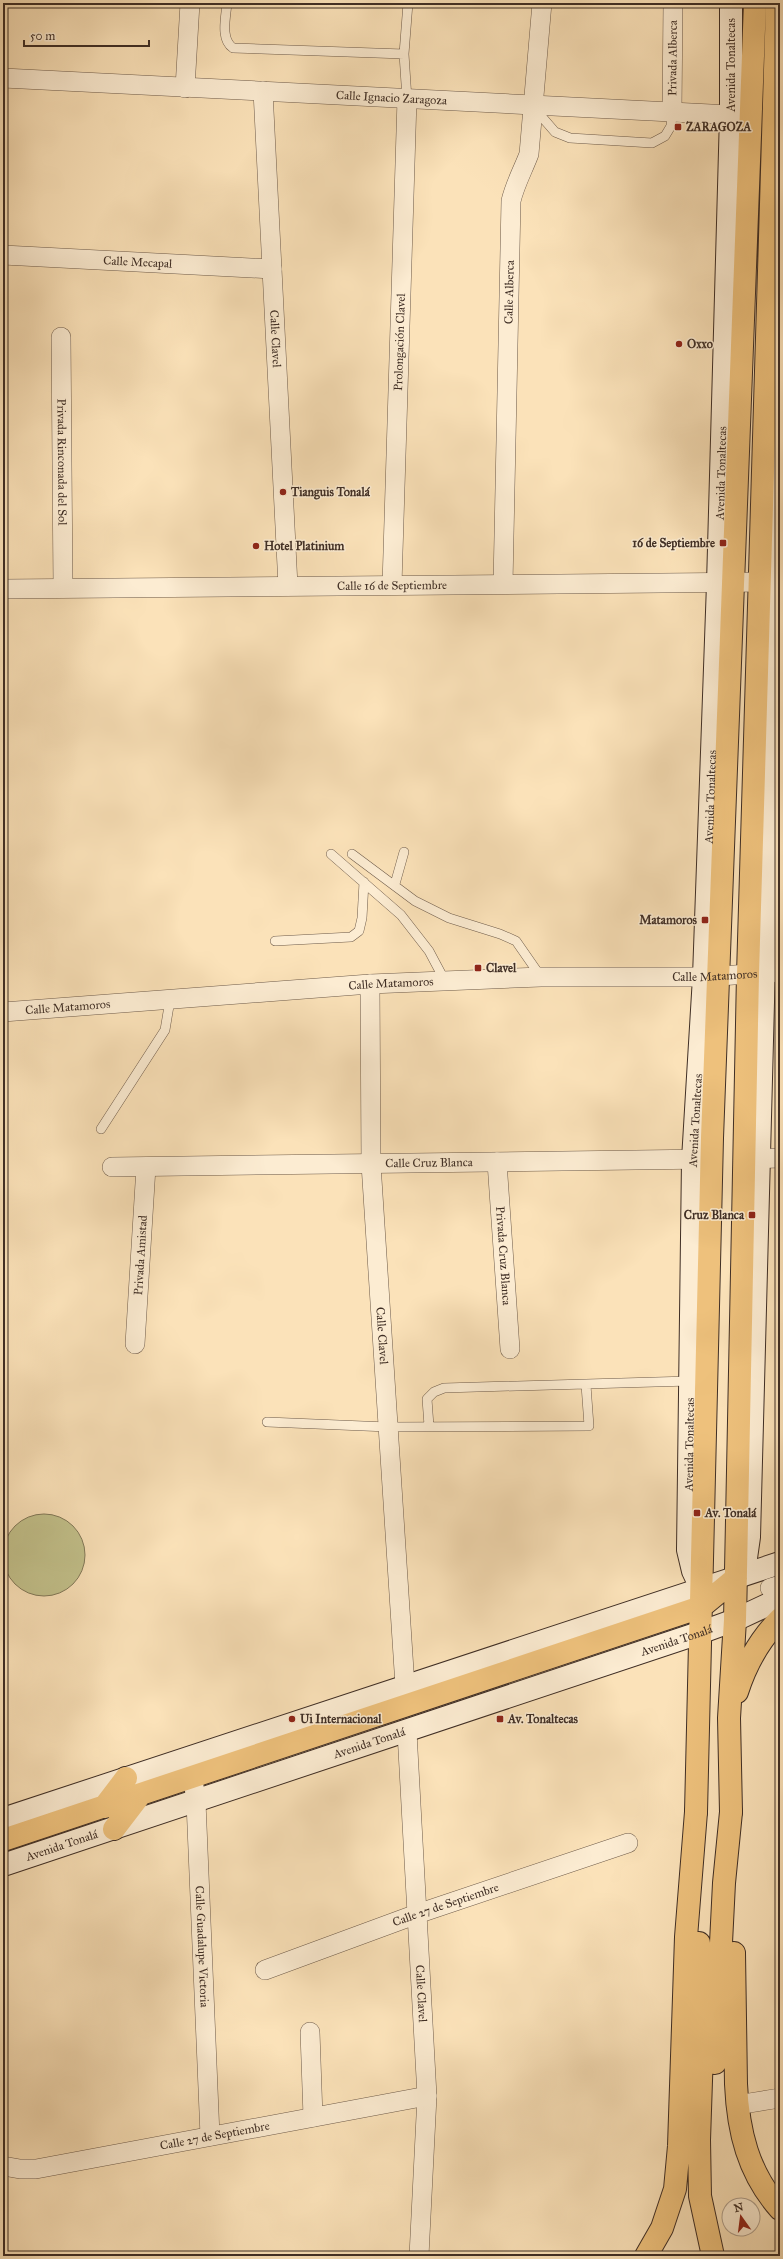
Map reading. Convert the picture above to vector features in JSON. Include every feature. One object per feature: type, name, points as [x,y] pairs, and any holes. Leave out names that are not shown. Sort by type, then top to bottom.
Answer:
[{"type":"main road","name":"Avenida Tonaltecas","points":[[731,1812],[729,1718],[761,1159],[771,582],[768,116],[755,3]]},
{"type":"main road","name":"Avenida Tonaltecas","points":[[696,1812],[702,1632],[702,1160],[711,976],[725,584],[777,3]]},
{"type":"main road","name":"Avenida Tonalá","points":[[3,1840],[140,1795],[192,1768],[701,1598],[735,1620]]},
{"type":"main road","points":[[729,1718],[743,1675],[751,1657],[761,1640],[780,1619]]},
{"type":"main road","points":[[104,1807],[126,1778]]},
{"type":"main road","points":[[114,1829],[140,1795]]},
{"type":"main road","points":[[646,2256],[662,2228],[675,2189],[679,2146],[686,1937],[696,1812]]},
{"type":"main road","points":[[696,1812],[702,2051],[699,2140],[700,2196],[713,2256]]},
{"type":"main road","points":[[731,1812],[737,2105],[744,2146],[753,2168],[767,2195],[780,2209]]},
{"type":"main road","points":[[723,2256],[713,2194],[713,2119],[724,1883],[731,1812]]},
{"type":"street","points":[[185,88],[190,3]]},
{"type":"street","name":"Calle Alberca","points":[[503,584],[511,201],[516,183],[529,154],[532,105],[542,3]]},
{"type":"street","name":"Privada Alberca","points":[[672,112],[674,3]]},
{"type":"street","name":"Avenida Tonaltecas","points":[[725,584],[731,3]]},
{"type":"street","name":"Calle Ignacio Zaragoza","points":[[3,78],[768,116]]},
{"type":"street","name":"Calle Clavel","points":[[263,91],[288,586]]},
{"type":"street","name":"Prolongación Clavel","points":[[392,585],[407,99]]},
{"type":"street","name":"Calle Mecapal","points":[[3,255],[272,269]]},
{"type":"street","name":"Privada Rinconada del Sol","points":[[61,337],[63,588]]},
{"type":"street","name":"Avenida Tonaltecas","points":[[764,973],[775,763],[771,582],[780,444]]},
{"type":"street","name":"Calle 16 de Septiembre","points":[[3,589],[503,584],[725,584],[771,582]]},
{"type":"street","name":"Calle Matamoros","points":[[3,1012],[370,984],[542,977],[711,976],[764,973]]},
{"type":"street","name":"Calle Clavel","points":[[370,984],[371,1164],[405,1686]]},
{"type":"street","name":"Avenida Tonaltecas","points":[[701,1598],[688,1550],[690,1381],[702,1160]]},
{"type":"street","name":"Calle Cruz Blanca","points":[[146,1167],[702,1160]]},
{"type":"street","name":"Privada Cruz Blanca","points":[[497,1162],[510,1349]]},
{"type":"street","points":[[112,1167],[146,1167]]},
{"type":"street","name":"Privada Amistad","points":[[135,1344],[146,1167]]},
{"type":"street","name":"Avenida Tonalá","points":[[3,1819],[126,1778],[192,1768],[405,1686],[701,1598],[736,1578],[780,1563]]},
{"type":"street","name":"Avenida Tonalá","points":[[3,1865],[407,1732],[702,1632],[735,1620],[777,1591]]},
{"type":"street","name":"Calle Clavel","points":[[407,1732],[427,2096],[419,2256]]},
{"type":"street","name":"Calle Guadalupe Victoria","points":[[192,1768],[196,1802],[210,2136]]},
{"type":"street","name":"Calle 27 de Septiembre","points":[[265,1970],[417,1914],[628,1843]]},
{"type":"street","points":[[310,2032],[313,2117]]},
{"type":"street","name":"Calle 27 de Septiembre","points":[[3,2166],[20,2169],[36,2169],[427,2096]]},
{"type":"street","points":[[737,2105],[780,2098]]},
{"type":"lane","points":[[227,3],[225,38],[227,44],[233,48],[404,54]]},
{"type":"lane","points":[[407,99],[404,54],[408,3]]},
{"type":"lane","points":[[532,105],[545,123],[555,132],[570,138],[652,143],[665,136],[671,126],[672,112]]},
{"type":"lane","points":[[395,884],[404,852]]},
{"type":"lane","points":[[331,854],[401,915],[418,934],[445,982]]},
{"type":"lane","points":[[352,854],[395,884],[415,901],[449,918],[500,934],[516,941],[542,977]]},
{"type":"lane","points":[[275,941],[351,937],[359,931],[361,924],[364,882]]},
{"type":"lane","points":[[101,1129],[165,1030],[170,1000]]},
{"type":"lane","points":[[428,1426],[427,1399],[434,1392],[444,1388],[690,1381]]},
{"type":"lane","points":[[267,1422],[388,1427],[589,1426],[586,1385]]},
{"type":"shaded area","points":[[44,1514],[60,1517],[73,1526],[82,1539],[85,1555],[82,1571],[73,1584],[60,1593],[44,1596],[28,1593],[15,1584],[6,1571],[3,1555],[6,1539],[15,1526],[28,1517]]},
{"type":"place","name":"ZARAGOZA","points":[[678,127]]},
{"type":"place","name":"Oxxo","points":[[679,344]]},
{"type":"place","name":"Tianguis Tonalá","points":[[283,492]]},
{"type":"place","name":"16 de Septiembre","points":[[723,543]]},
{"type":"place","name":"Hotel Platinium","points":[[256,546]]},
{"type":"place","name":"Matamoros","points":[[705,920]]},
{"type":"place","name":"Clavel","points":[[478,968]]},
{"type":"place","name":"Cruz Blanca","points":[[752,1215]]},
{"type":"place","name":"Av. Tonalá","points":[[697,1513]]},
{"type":"place","name":"Ui Internacional","points":[[292,1719]]},
{"type":"place","name":"Av. Tonaltecas","points":[[500,1719]]}]
